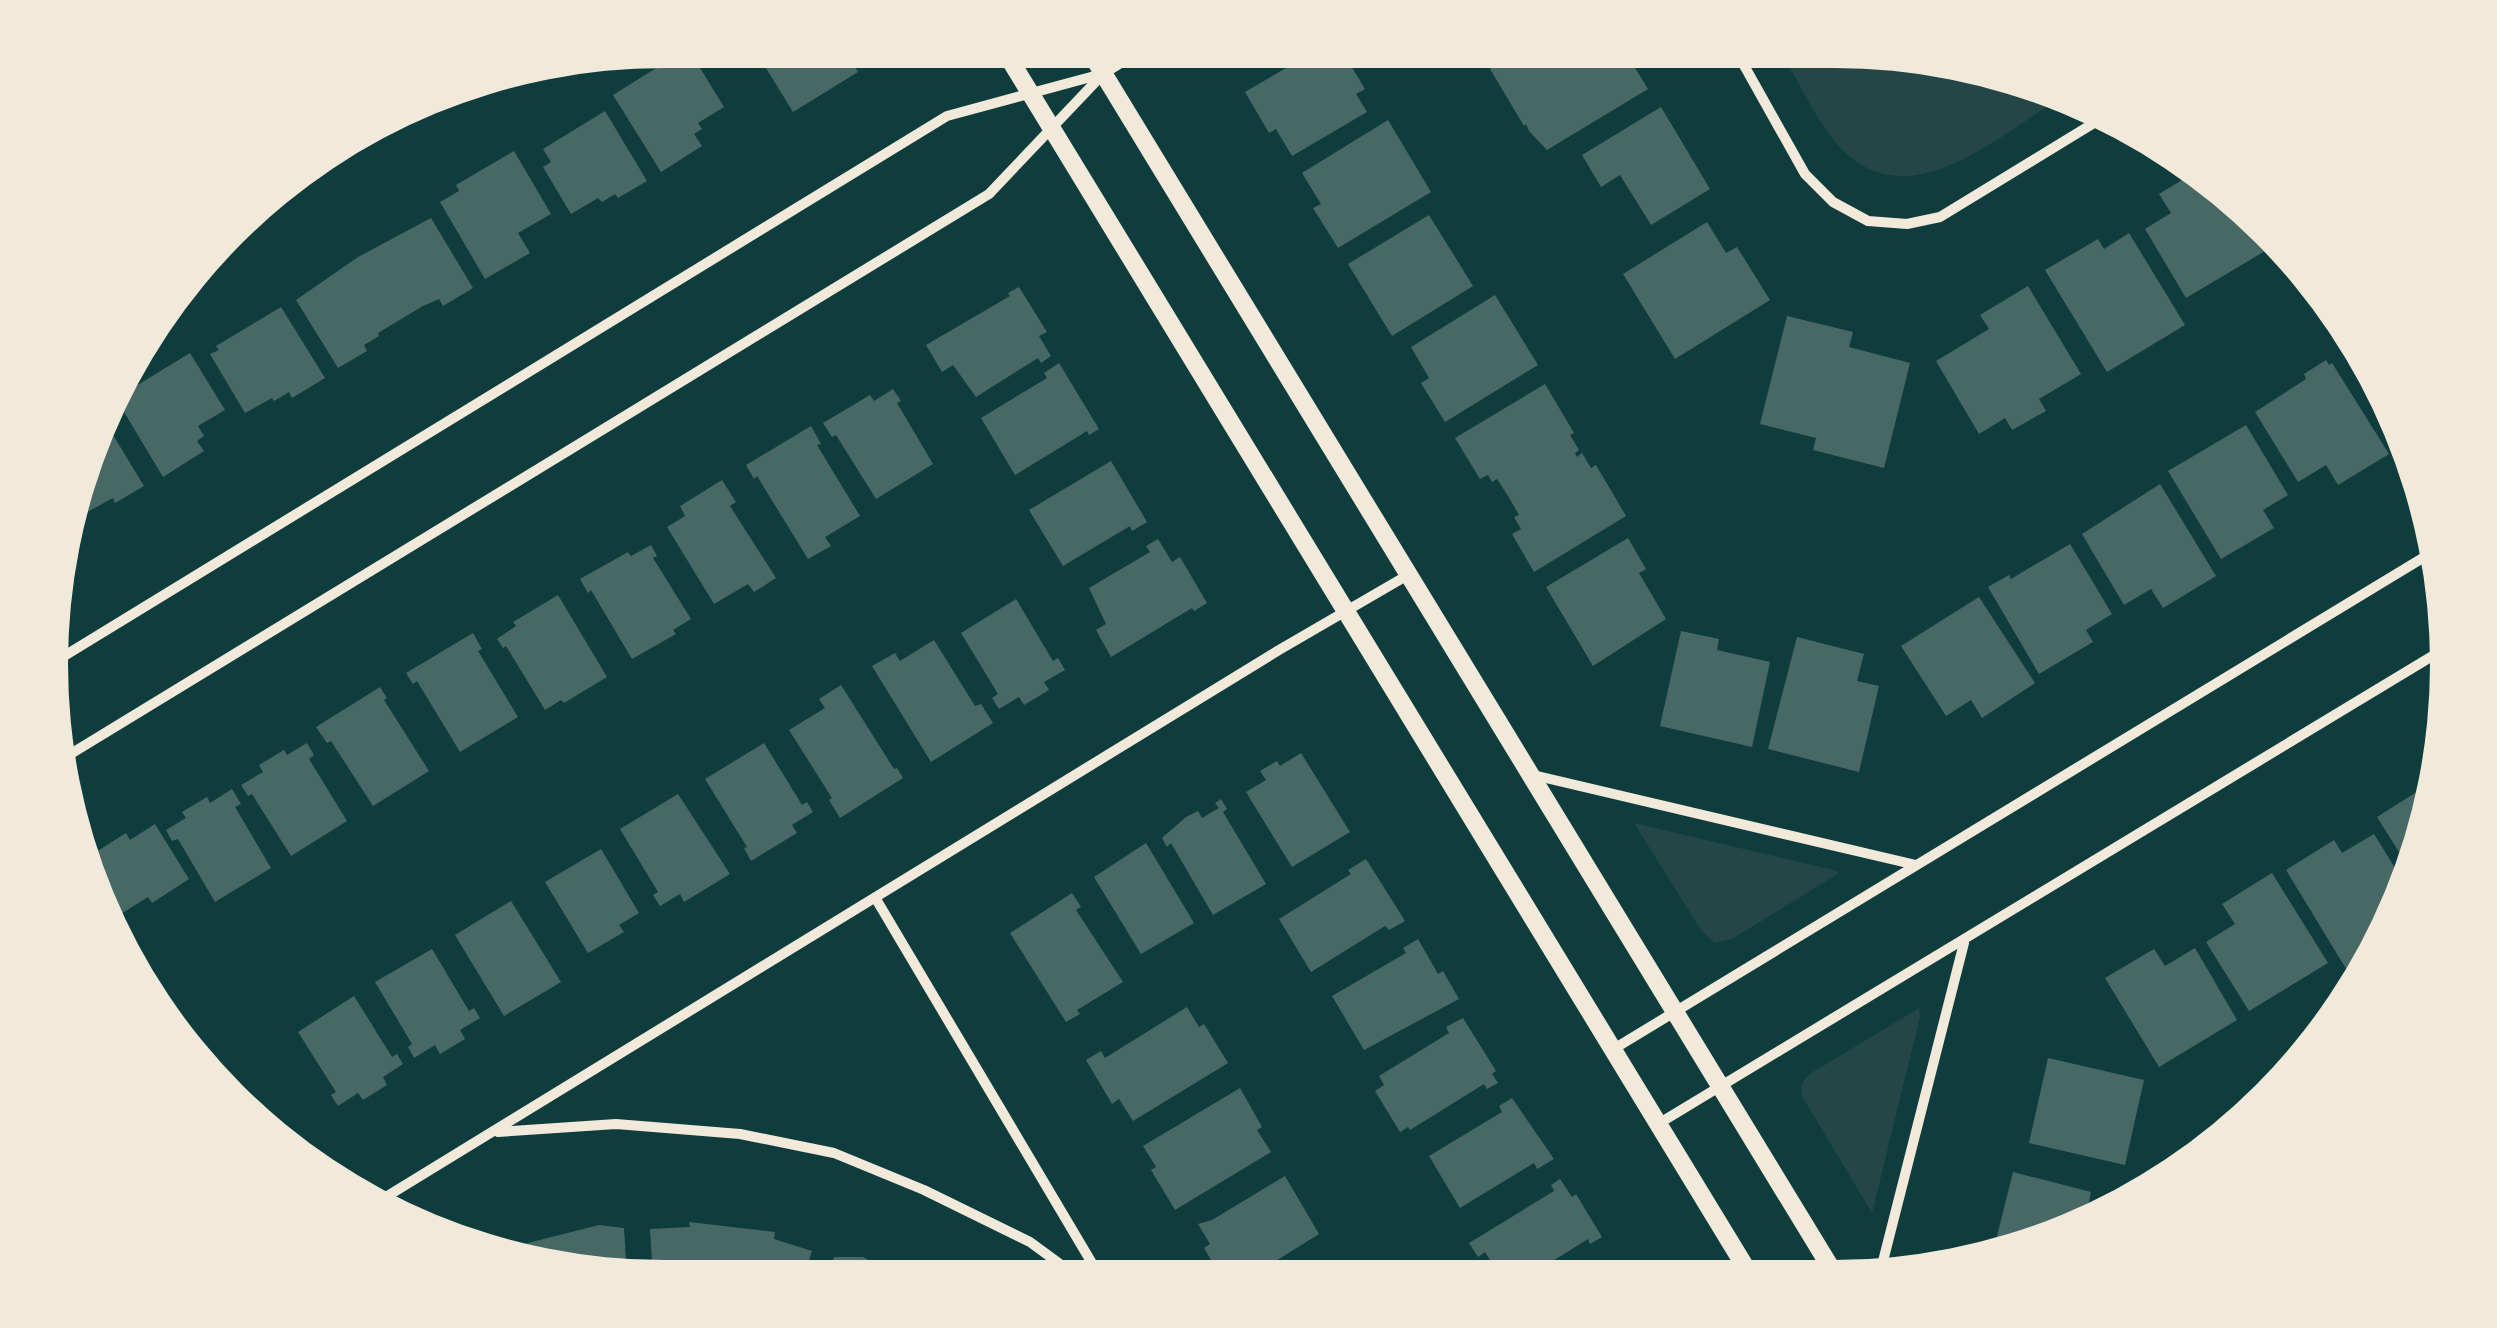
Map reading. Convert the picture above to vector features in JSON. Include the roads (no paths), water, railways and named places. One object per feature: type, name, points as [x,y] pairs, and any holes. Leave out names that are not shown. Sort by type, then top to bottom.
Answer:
[{"type":"street","points":[[1016,68],[1741,1260]]},
{"type":"street","points":[[1100,68],[1826,1260]]},
{"type":"street","points":[[75,752],[989,194],[1112,68]]},
{"type":"street","points":[[1746,68],[1805,174],[1833,202],[1868,220],[1907,224],[1940,217],[2090,126]]},
{"type":"street","points":[[68,653],[946,116],[1103,74]]},
{"type":"street","points":[[1612,1050],[2420,560]]},
{"type":"street","points":[[391,1194],[1408,575]]},
{"type":"street","points":[[1658,1124],[2430,658]]},
{"type":"street","points":[[1531,775],[1917,866]]},
{"type":"street","points":[[876,900],[1090,1260]]},
{"type":"street","points":[[1884,1258],[1964,942]]},
{"type":"street","points":[[495,1132],[616,1124],[740,1134],[834,1154],[924,1190],[1030,1242],[1054,1260]]}]
